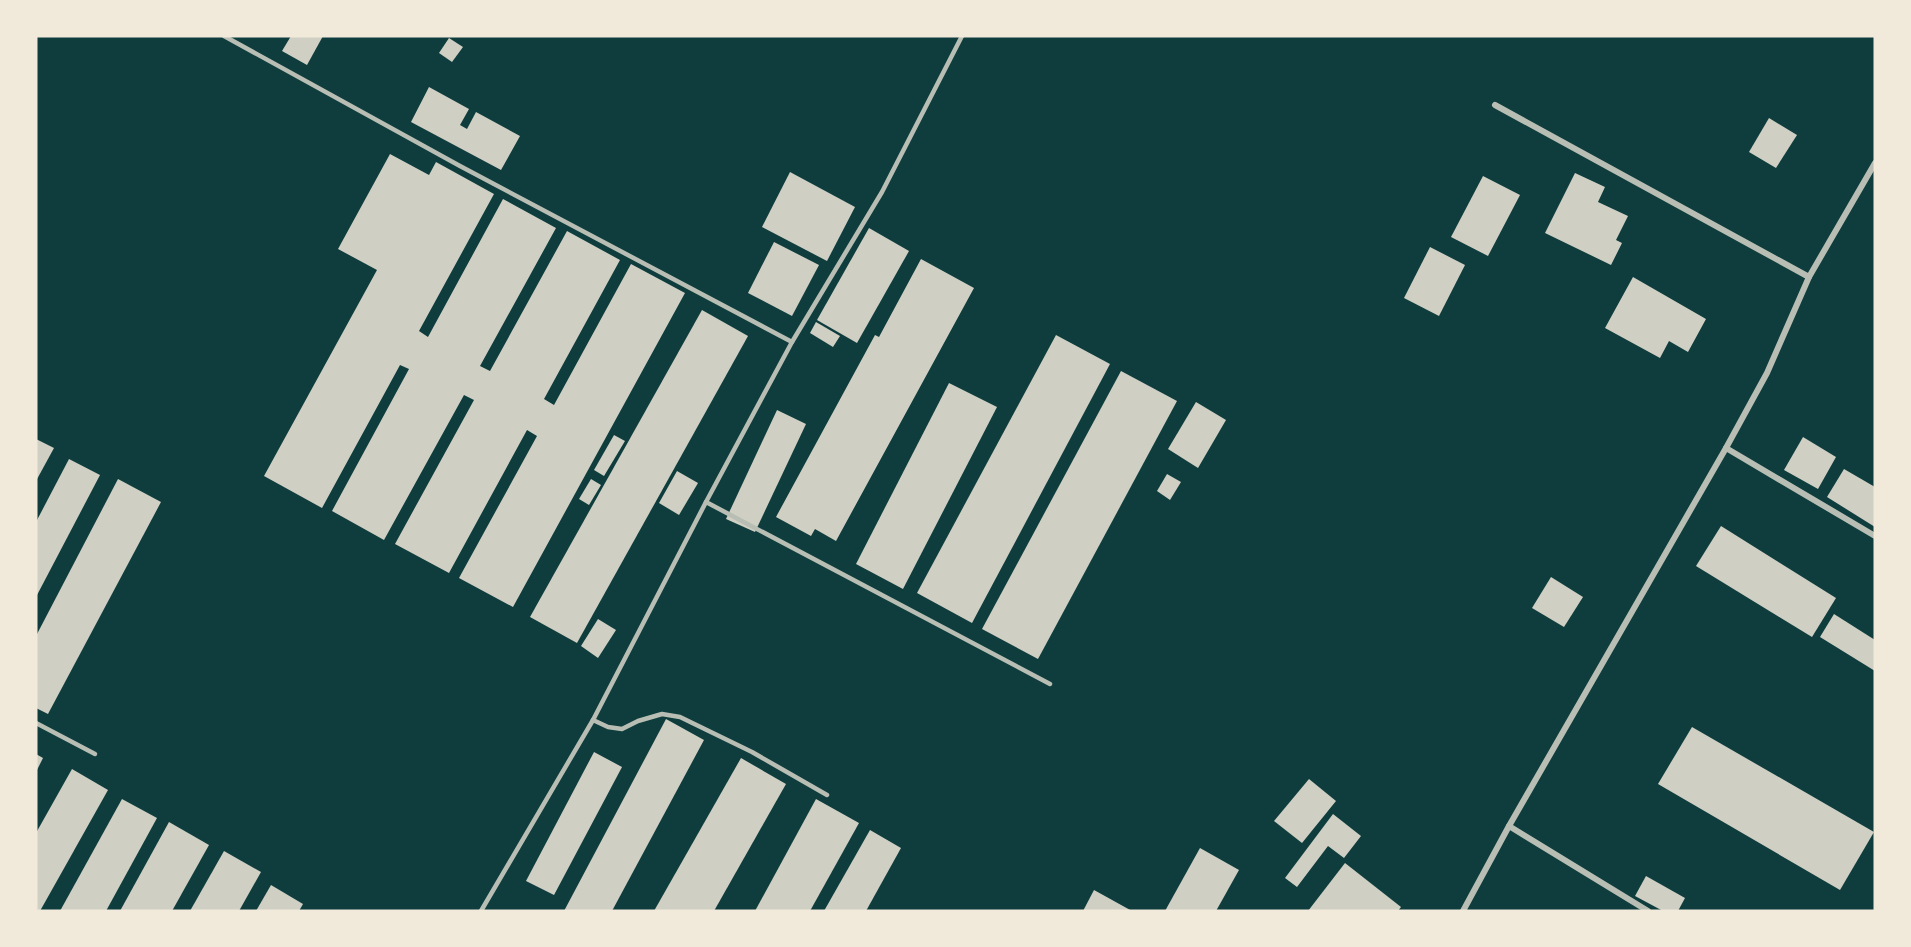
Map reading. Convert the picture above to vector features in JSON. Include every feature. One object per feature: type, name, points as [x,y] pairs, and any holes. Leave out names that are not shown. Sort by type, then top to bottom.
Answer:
[{"type":"street","points":[[1495,105],[1809,276]]},
{"type":"street","points":[[1463,911],[1509,826],[1726,448],[1767,373],[1809,276],[1875,163]]},
{"type":"street","points":[[1726,448],[1875,536]]},
{"type":"street","points":[[1509,826],[1648,911]]},
{"type":"lane","points":[[224,36],[460,166],[792,342]]},
{"type":"lane","points":[[481,911],[593,720],[792,342],[882,192],[962,36]]},
{"type":"lane","points":[[706,502],[1050,684]]},
{"type":"lane","points":[[593,720],[608,727],[622,729],[638,721],[662,714],[680,717],[752,752],[827,795]]},
{"type":"lane","points":[[36,723],[95,754]]},
{"type":"building","points":[[291,36],[323,36],[307,65],[282,51]]},
{"type":"building","points":[[449,38],[463,47],[452,62],[439,53]]},
{"type":"building","points":[[429,87],[469,109],[460,125],[467,129],[476,112],[520,136],[501,170],[411,122]]},
{"type":"building","points":[[1769,118],[1797,135],[1776,168],[1749,152]]},
{"type":"building","points":[[390,154],[429,175],[436,162],[494,194],[419,331],[428,337],[503,199],[556,228],[480,366],[490,371],[567,231],[620,260],[544,399],[554,405],[631,264],[685,293],[513,607],[459,578],[537,436],[527,430],[449,573],[395,544],[474,400],[464,395],[384,540],[332,511],[409,369],[400,365],[322,508],[264,476],[377,270],[338,249]]},
{"type":"building","points":[[790,172],[855,207],[827,261],[762,227]]},
{"type":"building","points":[[1575,173],[1605,187],[1598,202],[1628,216],[1616,240],[1622,243],[1611,265],[1545,233]]},
{"type":"building","points":[[1483,176],[1520,195],[1488,256],[1451,237]]},
{"type":"building","points":[[869,228],[909,251],[857,343],[817,320]]},
{"type":"building","points":[[774,242],[819,265],[792,316],[748,293]]},
{"type":"building","points":[[1430,247],[1465,265],[1439,316],[1404,298]]},
{"type":"building","points":[[921,259],[974,288],[836,541],[815,529],[811,536],[776,517],[875,335],[879,337]]},
{"type":"building","points":[[1633,277],[1706,319],[1688,352],[1669,341],[1660,358],[1605,328]]},
{"type":"building","points":[[702,310],[748,336],[577,643],[530,617]]},
{"type":"building","points":[[816,322],[840,336],[833,347],[810,333]]},
{"type":"building","points":[[1056,335],[1110,364],[972,623],[917,593]]},
{"type":"building","points":[[1121,371],[1177,401],[1038,659],[982,629]]},
{"type":"building","points":[[949,383],[997,407],[903,589],[856,564]]},
{"type":"building","points":[[1196,402],[1226,420],[1198,468],[1168,449]]},
{"type":"building","points":[[777,410],[806,424],[755,532],[726,519]]},
{"type":"building","points":[[614,435],[625,441],[604,476],[594,470]]},
{"type":"building","points":[[1803,437],[1836,457],[1818,489],[1784,470]]},
{"type":"building","points":[[36,439],[54,448],[36,481]]},
{"type":"building","points":[[69,459],[100,475],[36,597],[36,522]]},
{"type":"building","points":[[1844,469],[1875,487],[1875,527],[1827,497]]},
{"type":"building","points":[[677,471],[698,483],[679,515],[659,503]]},
{"type":"building","points":[[1167,474],[1181,482],[1170,500],[1157,491]]},
{"type":"building","points":[[118,479],[161,502],[48,714],[36,708],[36,636]]},
{"type":"building","points":[[591,479],[601,485],[589,505],[579,499]]},
{"type":"building","points":[[1721,526],[1836,598],[1812,637],[1696,566]]},
{"type":"building","points":[[1551,577],[1583,597],[1564,627],[1532,608]]},
{"type":"building","points":[[1834,614],[1875,640],[1875,671],[1820,637]]},
{"type":"building","points":[[598,619],[616,630],[598,658],[581,646]]},
{"type":"building","points":[[666,719],[704,740],[612,911],[564,911]]},
{"type":"building","points":[[1692,727],[1874,832],[1840,890],[1658,784]]},
{"type":"building","points":[[594,752],[622,767],[554,895],[526,881]]},
{"type":"building","points":[[36,754],[43,758],[36,772]]},
{"type":"building","points":[[741,758],[786,784],[714,911],[654,911]]},
{"type":"building","points":[[72,769],[108,790],[40,911],[36,911],[36,833]]},
{"type":"building","points":[[1309,779],[1336,801],[1302,843],[1274,821]]},
{"type":"building","points":[[122,799],[157,818],[106,911],[60,911]]},
{"type":"building","points":[[816,799],[859,823],[810,911],[755,911]]},
{"type":"building","points":[[1333,814],[1361,836],[1344,858],[1328,846],[1297,887],[1285,878]]},
{"type":"building","points":[[169,822],[209,845],[172,911],[120,911]]},
{"type":"building","points":[[870,830],[901,848],[866,911],[824,911]]},
{"type":"building","points":[[1200,848],[1239,870],[1216,911],[1165,911]]},
{"type":"building","points":[[224,851],[261,872],[239,911],[190,911]]},
{"type":"building","points":[[1345,863],[1401,907],[1398,911],[1308,911]]},
{"type":"building","points":[[1646,876],[1685,898],[1678,911],[1663,911],[1635,896]]},
{"type":"building","points":[[271,885],[303,904],[299,911],[256,911]]},
{"type":"building","points":[[1094,890],[1132,911],[1083,911]]}]
